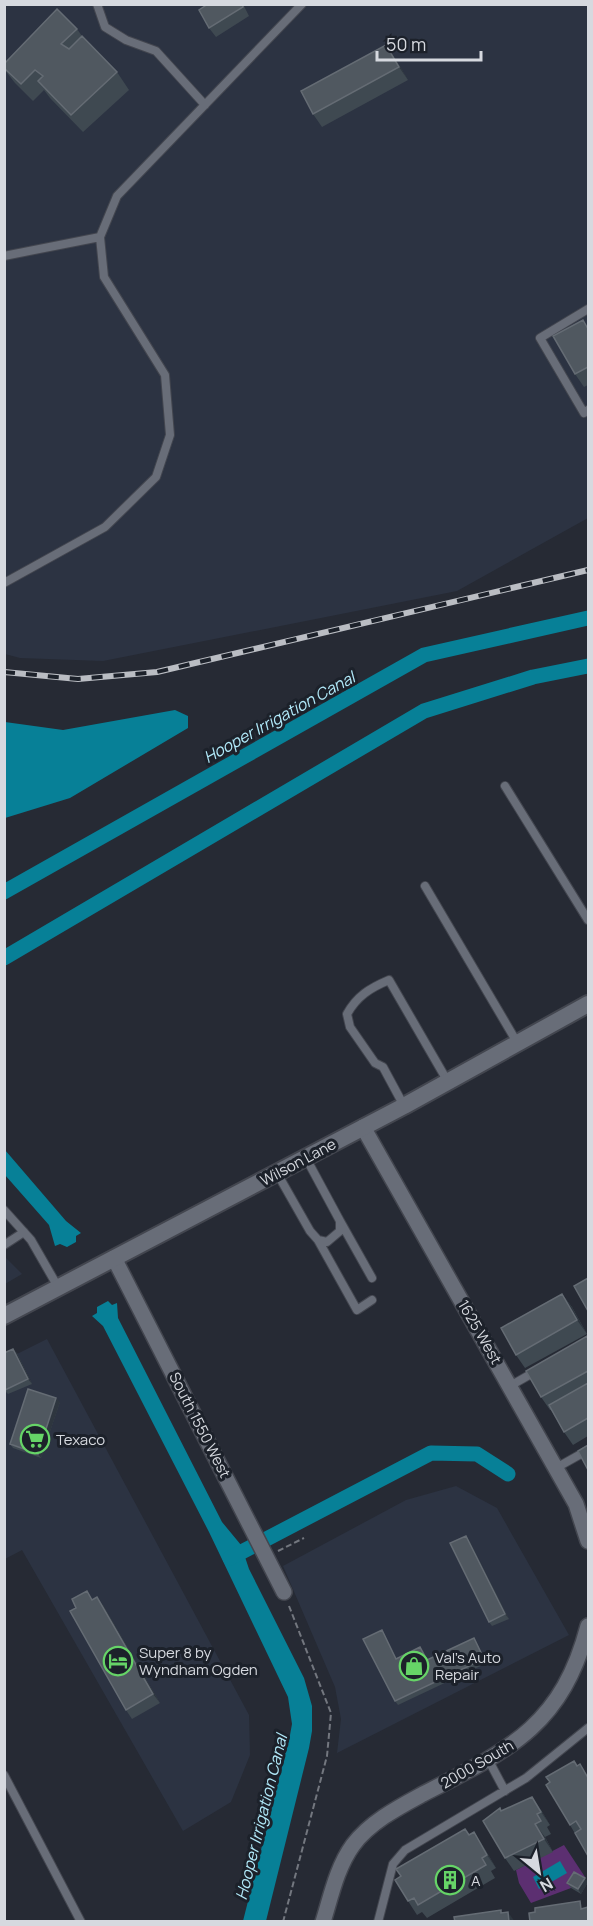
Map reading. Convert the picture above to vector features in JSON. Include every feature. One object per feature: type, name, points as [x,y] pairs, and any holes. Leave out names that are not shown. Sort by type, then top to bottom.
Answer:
[{"type":"main road","name":"Wilson Lane","points":[[4,1316],[518,1044],[587,1010]]},
{"type":"street","name":"1625 West","points":[[363,1127],[576,1504],[588,1541]]},
{"type":"street","name":"South 1550 West","points":[[114,1258],[284,1592]]},
{"type":"street","name":"2000 South","points":[[323,1922],[337,1877],[354,1845],[378,1821],[403,1805],[489,1761],[529,1733],[561,1695],[580,1658],[588,1626]]},
{"type":"lane","points":[[97,4],[105,27],[126,40],[156,51],[205,105]]},
{"type":"lane","points":[[4,583],[105,527],[156,477],[170,435],[165,375],[104,277],[100,237],[117,196],[302,4]]},
{"type":"lane","points":[[4,256],[100,237]]},
{"type":"lane","points":[[588,309],[540,338],[584,413],[588,410]]},
{"type":"lane","points":[[505,786],[588,920]]},
{"type":"lane","points":[[425,886],[518,1044]]},
{"type":"lane","points":[[404,1106],[384,1067],[375,1063],[350,1027],[347,1014],[356,998],[374,986],[389,980],[448,1082]]},
{"type":"lane","points":[[306,1158],[372,1278]]},
{"type":"lane","points":[[277,1173],[357,1310],[372,1300]]},
{"type":"lane","points":[[4,1210],[24,1232],[58,1287]]},
{"type":"lane","points":[[318,1240],[327,1242],[335,1237],[340,1231],[340,1221]]},
{"type":"lane","points":[[4,1245],[24,1232]]},
{"type":"lane","points":[[510,1386],[549,1364]]},
{"type":"lane","points":[[556,1468],[588,1450]]},
{"type":"lane","points":[[378,1922],[393,1864],[405,1850],[526,1778],[588,1728]]},
{"type":"lane","points":[[489,1761],[505,1791]]},
{"type":"lane","points":[[4,1775],[81,1922]]},
{"type":"path","points":[[267,1556],[304,1538]]},
{"type":"path","points":[[283,1922],[327,1756],[331,1713],[284,1592]]},
{"type":"shaded area","points":[[4,5],[588,5],[588,518],[457,591],[103,661],[20,658],[5,654]]},
{"type":"shaded area","points":[[4,1256],[22,1274],[5,1284],[4,1284]]},
{"type":"shaded area","points":[[47,1339],[249,1715],[250,1755],[231,1802],[183,1831],[22,1550],[5,1559],[5,1360]]},
{"type":"shaded area","points":[[456,1486],[497,1508],[569,1635],[337,1753],[341,1719],[335,1687],[283,1566],[406,1500]]},
{"type":"shaded area","points":[[564,1845],[585,1877],[583,1880],[577,1876],[571,1888],[531,1903],[519,1883],[516,1870]]},
{"type":"water","points":[[175,710],[188,716],[188,728],[70,798],[5,818],[5,722],[63,730]]},
{"type":"water","points":[[5,1150],[66,1221],[81,1233],[76,1236],[76,1242],[67,1247],[60,1244],[55,1246],[49,1225],[5,1175]]},
{"type":"water","points":[[108,1301],[112,1305],[117,1303],[118,1318],[222,1522],[241,1545],[249,1569],[304,1678],[312,1706],[309,1748],[266,1921],[243,1921],[290,1735],[292,1724],[288,1697],[209,1532],[103,1326],[92,1316],[97,1313],[97,1307]]},
{"type":"water","points":[[560,1861],[567,1873],[539,1889],[533,1877]]},
{"type":"building","points":[[208,4],[242,4],[243,7],[209,28],[199,10]]},
{"type":"building","points":[[57,9],[77,29],[61,44],[69,49],[82,36],[117,72],[71,115],[38,81],[43,76],[35,70],[21,84],[4,68],[4,64]]},
{"type":"building","points":[[386,45],[399,67],[313,114],[301,91]]},
{"type":"building","points":[[583,320],[588,329],[588,367],[575,374],[553,336]]},
{"type":"building","points":[[588,1278],[588,1311],[574,1286]]},
{"type":"building","points":[[562,1294],[577,1320],[516,1355],[501,1328]]},
{"type":"building","points":[[587,1336],[588,1371],[541,1397],[526,1371]]},
{"type":"building","points":[[13,1349],[28,1379],[5,1390],[4,1353]]},
{"type":"building","points":[[588,1383],[588,1418],[564,1432],[549,1405]]},
{"type":"building","points":[[28,1389],[56,1398],[38,1454],[10,1444]]},
{"type":"building","points":[[588,1445],[588,1470],[578,1451]]},
{"type":"building","points":[[466,1536],[505,1614],[489,1622],[450,1543]]},
{"type":"building","name":"Super 8 by Wyndham Ogden","points":[[87,1591],[92,1600],[97,1597],[153,1694],[126,1710],[70,1611],[76,1608],[72,1599]]},
{"type":"building","points":[[382,1630],[396,1659],[420,1647],[427,1660],[474,1638],[484,1659],[395,1701],[363,1639]]},
{"type":"building","points":[[574,1761],[577,1766],[580,1764],[588,1778],[588,1856],[575,1833],[581,1829],[576,1821],[570,1825],[546,1785],[550,1782],[546,1777]]},
{"type":"building","points":[[532,1797],[541,1812],[537,1814],[541,1821],[535,1824],[544,1839],[505,1858],[483,1821],[500,1808],[501,1811]]},
{"type":"building","points":[[465,1829],[469,1835],[474,1832],[487,1855],[482,1858],[486,1865],[418,1905],[414,1898],[408,1901],[395,1880],[401,1876],[396,1869]]},
{"type":"building","points":[[574,1872],[585,1878],[578,1889],[567,1883]]},
{"type":"building","points":[[580,1901],[581,1909],[588,1907],[588,1922],[530,1922],[529,1913],[535,1912],[535,1908]]},
{"type":"building","points":[[501,1910],[501,1913],[508,1912],[509,1922],[455,1922],[454,1917]]},
{"type":"waterway","name":"Hooper Irrigation Canal","points":[[4,892],[424,655],[588,618]]},
{"type":"waterway","points":[[4,958],[424,711],[533,677],[588,666]]},
{"type":"waterway","name":"Hooper Irrigation Canal","points":[[230,1558],[431,1453],[477,1454],[508,1474]]},
{"type":"railway","points":[[4,672],[78,679],[157,672],[588,570]]},
{"type":"place","name":"Texaco","points":[[35,1439]]},
{"type":"place","name":"Super 8 by Wyndham Ogden","points":[[118,1661]]},
{"type":"place","name":"Val's Auto Repair","points":[[414,1666]]},
{"type":"place","name":"A","points":[[450,1880]]}]
